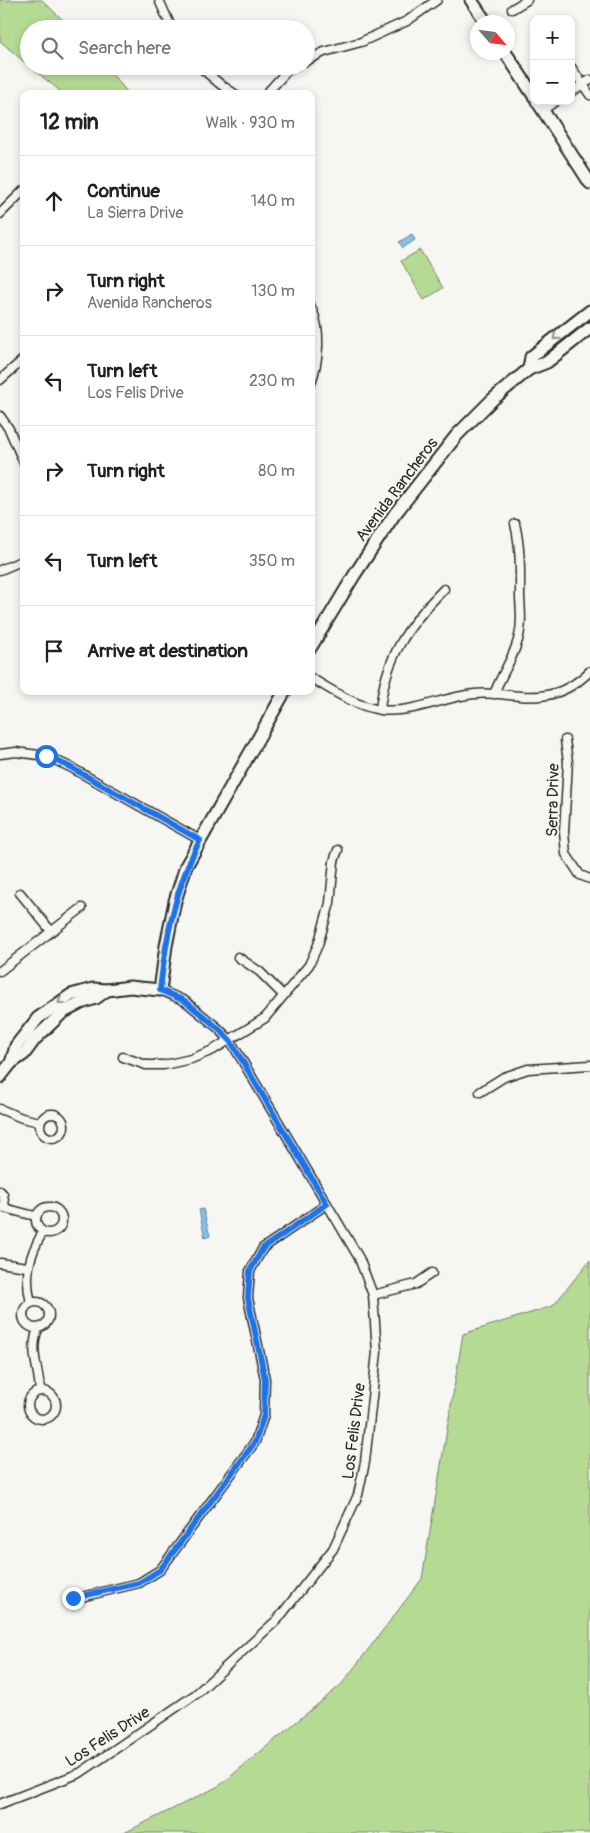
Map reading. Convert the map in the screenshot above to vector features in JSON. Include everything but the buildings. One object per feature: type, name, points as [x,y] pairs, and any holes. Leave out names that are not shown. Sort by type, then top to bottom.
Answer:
[{"type":"main road","points":[[471,0],[481,15]]},
{"type":"main road","points":[[511,60],[530,90]]},
{"type":"main road","points":[[540,105],[590,183]]},
{"type":"main road","name":"Avenida Rancheros","points":[[529,369],[531,357],[590,311]]},
{"type":"main road","name":"Avenida Rancheros","points":[[315,639],[394,515],[457,435],[492,400],[529,369],[546,362],[590,328]]},
{"type":"main road","points":[[0,1077],[11,1063],[24,1054],[35,1039],[62,1013],[96,998],[107,990],[130,987],[160,990],[164,957],[176,900],[186,866],[283,695]]},
{"type":"street","points":[[159,0],[168,20]]},
{"type":"street","points":[[315,56],[324,52],[361,42],[407,22],[437,0]]},
{"type":"street","points":[[512,9],[527,0]]},
{"type":"street","points":[[575,71],[586,82],[590,94]]},
{"type":"street","points":[[210,75],[229,90]]},
{"type":"street","points":[[270,90],[283,75]]},
{"type":"street","points":[[575,89],[586,82]]},
{"type":"street","points":[[0,214],[20,194]]},
{"type":"street","points":[[315,321],[318,342],[315,372]]},
{"type":"street","points":[[0,380],[20,362]]},
{"type":"street","points":[[0,416],[9,429],[20,454]]},
{"type":"street","points":[[494,694],[514,653],[521,624],[520,549],[515,524]]},
{"type":"street","points":[[0,570],[20,562]]},
{"type":"street","points":[[380,710],[386,673],[394,654],[414,621],[444,589]]},
{"type":"street","points":[[315,680],[342,697],[362,706],[380,710],[401,711],[458,696],[476,694],[548,695],[576,684],[590,671]]},
{"type":"street","name":"Serra Drive","points":[[565,740],[568,762],[564,832],[566,854],[580,874],[590,879]]},
{"type":"street","points":[[0,754],[16,752],[46,756],[62,763],[200,840]]},
{"type":"street","points":[[123,1057],[146,1066],[164,1065],[191,1059],[213,1050],[265,1018],[309,965],[318,945],[330,903],[334,861],[338,850]]},
{"type":"street","points":[[20,893],[51,931]]},
{"type":"street","points":[[0,971],[82,908]]},
{"type":"street","points":[[238,957],[260,972],[283,995]]},
{"type":"street","name":"Los Felis Drive","points":[[0,1804],[80,1773],[196,1694],[278,1618],[333,1549],[358,1494],[365,1462],[377,1352],[373,1295],[359,1258],[230,1040],[185,1001],[160,990]]},
{"type":"street","points":[[480,1092],[504,1077],[528,1069],[590,1066]]},
{"type":"street","points":[[0,1109],[40,1122]]},
{"type":"street","points":[[0,1191],[3,1194],[2,1207],[36,1216]]},
{"type":"street","points":[[73,1598],[139,1583],[160,1570],[255,1442],[264,1415],[265,1379],[248,1298],[250,1271],[263,1248],[327,1204]]},
{"type":"street","points":[[49,1207],[59,1211],[62,1217],[60,1228],[50,1234],[43,1232],[38,1228],[36,1216],[43,1208],[49,1207]]},
{"type":"street","points":[[31,1303],[27,1267],[43,1232]]},
{"type":"street","points":[[0,1264],[27,1267]]},
{"type":"street","points":[[373,1295],[416,1284],[432,1274]]},
{"type":"street","points":[[38,1302],[44,1304],[50,1312],[47,1323],[38,1329],[26,1325],[22,1320],[22,1313],[25,1307],[31,1303],[38,1302]]},
{"type":"street","points":[[38,1329],[33,1356],[40,1391]]},
{"type":"green space","points":[[0,0],[42,0],[63,20],[20,20],[20,58],[0,41]]},
{"type":"green space","points":[[40,75],[113,75],[126,90],[59,90]]},
{"type":"green space","points":[[420,250],[443,288],[424,300],[401,261]]},
{"type":"green space","points":[[590,314],[590,325],[538,363],[564,335]]},
{"type":"green space","points":[[590,1260],[590,1833],[124,1833],[219,1786],[341,1685],[422,1579],[463,1334],[553,1306]]},
{"type":"water","points":[[412,234],[415,240],[403,248],[399,242]]},
{"type":"water","points":[[203,1209],[210,1236],[205,1238],[199,1210]]},
{"type":"route","points":[[46,756],[70,767],[200,840],[186,866],[176,900],[164,957],[160,990],[185,1001],[230,1040],[327,1204],[263,1248],[250,1271],[248,1298],[265,1379],[264,1415],[255,1442],[160,1570],[139,1583],[73,1598]]}]
